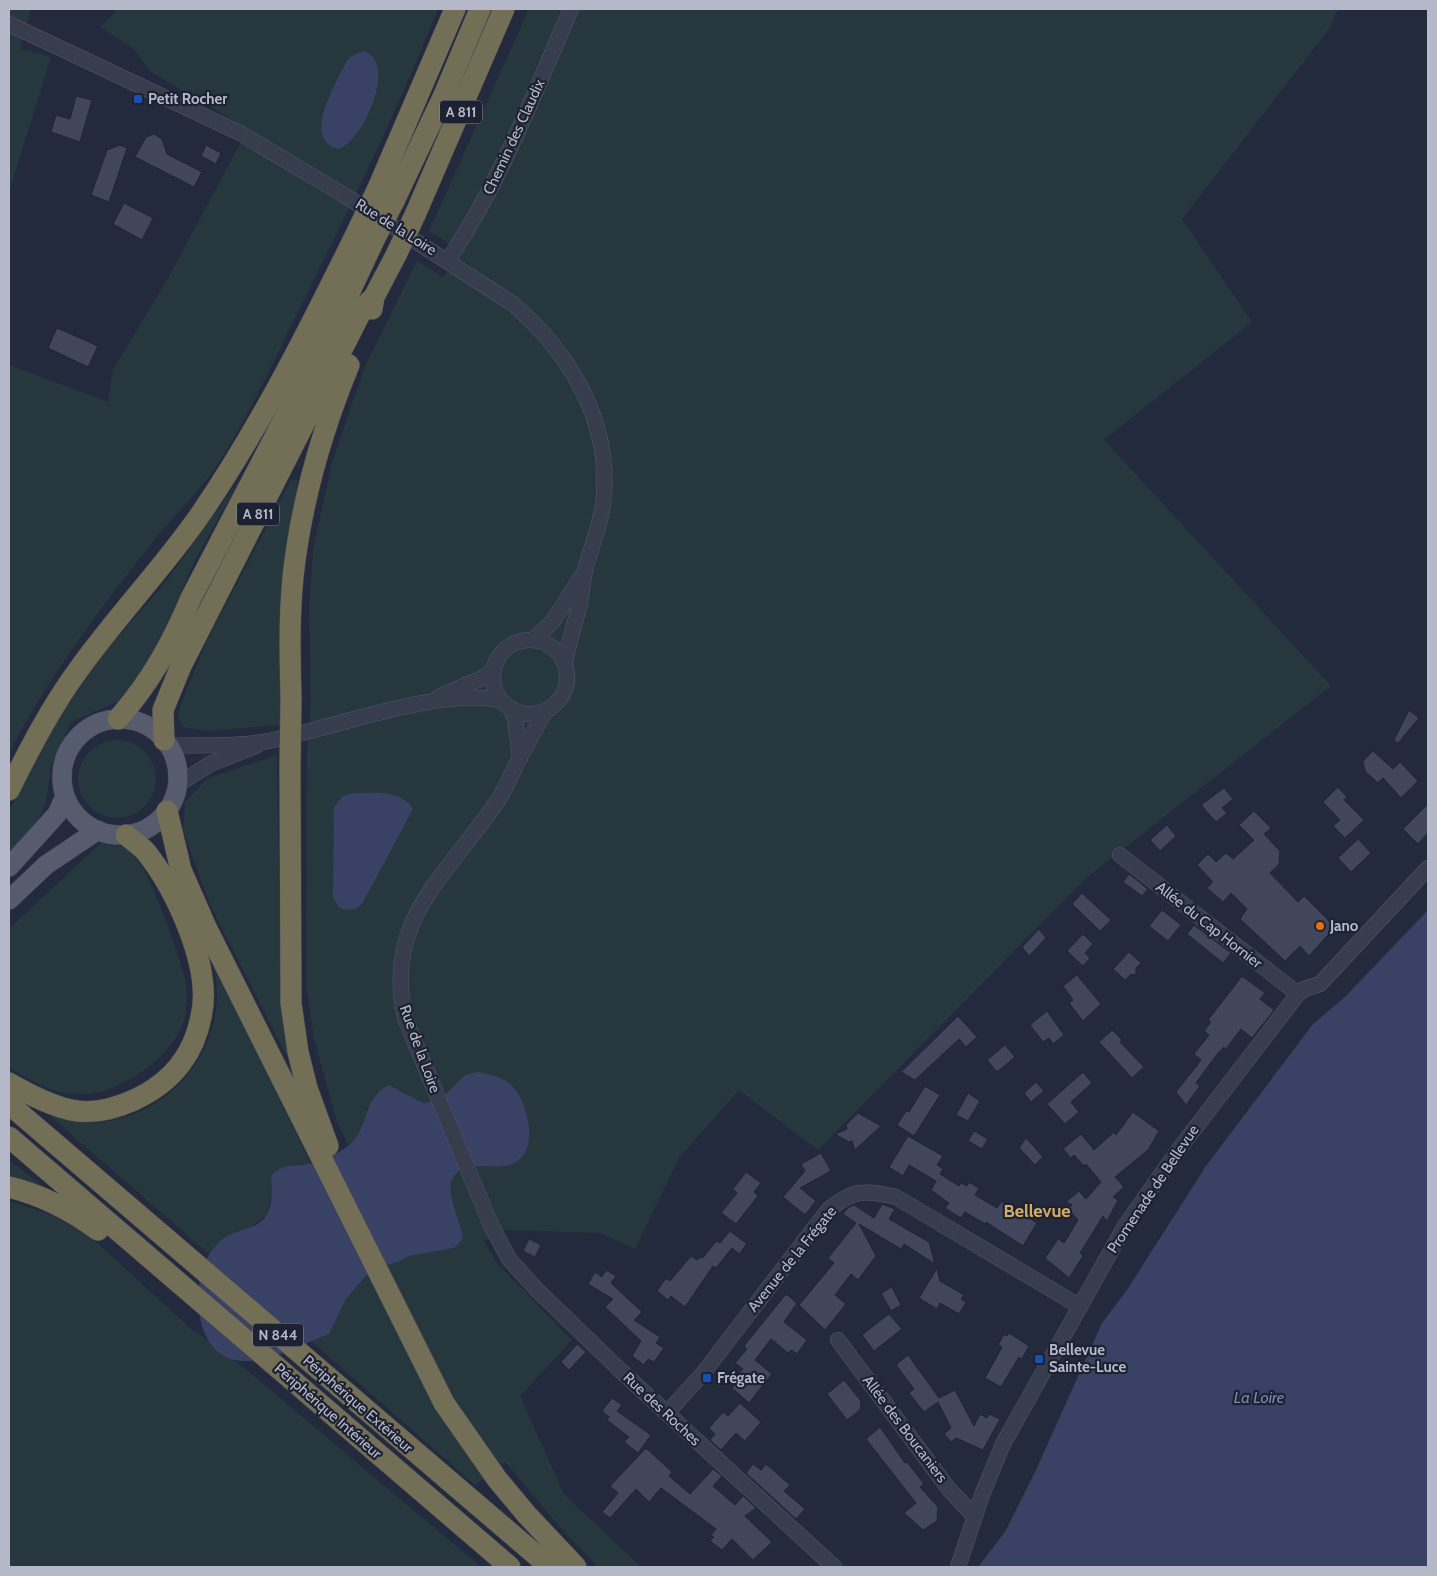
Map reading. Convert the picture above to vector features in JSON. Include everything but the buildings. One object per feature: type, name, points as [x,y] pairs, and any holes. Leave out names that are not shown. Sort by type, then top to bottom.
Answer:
[{"type":"highway","points":[[9,790],[42,725],[78,670],[198,517],[232,468],[367,233],[386,195],[455,9]]},
{"type":"highway","name":"A 811","points":[[386,195],[444,95],[480,9]]},
{"type":"highway","name":"A 811","points":[[166,743],[163,710],[181,666],[364,308],[374,296],[396,254],[415,215],[504,9]]},
{"type":"highway","name":"A 811","points":[[118,719],[138,696],[173,642],[191,598],[343,306],[367,233]]},
{"type":"highway","points":[[317,1136],[308,1088],[298,1052],[291,1003],[290,767],[293,579],[306,497],[320,444],[371,312],[374,296]]},
{"type":"highway","points":[[167,812],[174,847],[188,890],[361,1216],[361,1236],[444,1402],[475,1450],[527,1515],[576,1567]]},
{"type":"highway","points":[[9,1083],[42,1100],[72,1110],[103,1110],[133,1100],[160,1085],[181,1063],[192,1043],[202,1016],[203,991],[200,967],[192,939],[157,867],[144,850],[126,835]]},
{"type":"highway","name":"Périphérique Extérieur","points":[[9,1104],[550,1567]]},
{"type":"highway","name":"Périphérique Intérieur","points":[[9,1137],[510,1567]]},
{"type":"highway","points":[[9,1186],[54,1203],[79,1216],[104,1235],[128,1240]]},
{"type":"main road","points":[[118,719],[143,724],[166,743],[177,764],[177,785],[167,812],[149,827],[126,835],[98,830],[81,820],[65,796],[62,785],[64,764],[72,744],[88,729],[97,724],[118,719]]},
{"type":"main road","points":[[9,867],[57,814],[65,796]]},
{"type":"main road","points":[[9,900],[46,865],[98,830]]},
{"type":"street","name":"Chemin des Claudix","points":[[448,260],[475,218],[494,180],[571,9]]},
{"type":"street","name":"Rue de la Loire","points":[[9,24],[240,134],[344,195],[448,260],[513,304],[531,320],[562,354],[586,397],[600,449],[603,502],[598,529],[585,570],[580,603],[565,662]]},
{"type":"street","name":"Rue de la Loire","points":[[534,639],[553,622],[585,570]]},
{"type":"street","points":[[166,743],[262,742],[428,702],[470,699],[506,705],[529,714],[546,710],[556,703],[566,687],[567,674],[565,662],[559,652],[550,645],[534,639],[518,641],[504,649],[493,670],[494,689],[506,705],[515,719],[518,763]]},
{"type":"street","points":[[428,702],[468,685],[493,670]]},
{"type":"street","name":"Rue de la Loire","points":[[499,1242],[418,1051],[402,1007],[399,988],[404,942],[414,919],[438,877],[499,798],[546,710]]},
{"type":"street","points":[[177,785],[210,764],[249,750],[262,742]]},
{"type":"street","name":"Allée du Cap Hornier","points":[[1120,855],[1298,994]]},
{"type":"street","name":"Promenade de Bellevue","points":[[958,1567],[974,1516],[1003,1444],[1124,1226],[1174,1156],[1298,994],[1304,989],[1320,984],[1428,868]]},
{"type":"street","name":"Avenue de la Frégate","points":[[667,1413],[704,1372],[828,1210],[844,1197],[870,1191],[896,1197],[1080,1306]]},
{"type":"street","name":"Rue des Roches","points":[[499,1242],[510,1260],[536,1289],[834,1567]]},
{"type":"street","name":"Allée des Boucaniers","points":[[838,1340],[948,1488],[974,1516]]},
{"type":"shaded area","points":[[9,9],[31,9],[20,49],[51,57],[9,192]]},
{"type":"shaded area","points":[[119,9],[438,9],[406,85],[354,197],[237,433],[206,480],[158,535],[78,641],[41,696],[9,753],[9,365],[108,402],[113,370],[167,280],[248,129],[150,71],[133,48],[100,27]]},
{"type":"shaded area","points":[[529,9],[1338,9],[1329,29],[1182,219],[1252,322],[1104,440],[1331,686],[1085,879],[818,1150],[739,1090],[679,1158],[635,1249],[600,1233],[505,1230],[484,1241],[496,1262],[572,1340],[520,1396],[564,1494],[641,1567],[599,1567],[566,1534],[505,1462],[475,1485],[311,1341],[329,1334],[346,1299],[365,1277],[379,1267],[398,1262],[409,1256],[454,1248],[463,1239],[449,1189],[453,1178],[463,1168],[484,1165],[511,1165],[457,1084],[435,1101],[423,1103],[400,1090],[368,1107],[360,1135],[349,1146],[337,1122],[314,1039],[306,983],[307,750],[311,702],[309,610],[313,549],[332,463],[365,366],[417,261],[443,277],[461,251],[429,231]]},
{"type":"shaded area","points":[[241,478],[196,558],[154,655],[119,701],[71,722],[51,766],[46,802],[39,819],[9,856],[9,811],[53,726],[105,652],[163,585]]},
{"type":"shaded area","points":[[291,480],[298,480],[285,560],[281,725],[209,731],[183,727],[178,716],[181,703],[207,641]]},
{"type":"shaded area","points":[[117,740],[132,743],[145,751],[153,764],[156,779],[153,794],[145,807],[132,815],[117,818],[102,815],[89,807],[81,794],[78,779],[81,764],[89,751],[102,743]]},
{"type":"shaded area","points":[[277,755],[281,1004],[288,1059],[210,905],[183,830],[185,802],[208,778]]},
{"type":"shaded area","points":[[102,842],[120,846],[130,851],[145,872],[162,909],[181,964],[186,983],[186,1009],[183,1024],[175,1039],[150,1066],[117,1086],[86,1094],[65,1093],[36,1083],[9,1067],[9,929]]},
{"type":"shaded area","points":[[213,963],[311,1164],[296,1164],[271,1176],[272,1191],[267,1214],[248,1230],[224,1237],[209,1254],[49,1115],[84,1122],[105,1122],[134,1114],[153,1105],[170,1093],[185,1078],[207,1043],[217,1001]]},
{"type":"shaded area","points":[[9,1160],[52,1193],[9,1177]]},
{"type":"shaded area","points":[[9,1201],[50,1214],[90,1236],[191,1329],[224,1351],[481,1567],[9,1567]]},
{"type":"water","points":[[363,51],[373,58],[378,70],[373,102],[366,119],[357,133],[347,144],[338,149],[327,143],[322,134],[324,110],[346,62],[350,57]]},
{"type":"water","points":[[354,793],[394,795],[408,803],[413,809],[362,904],[355,909],[344,910],[338,906],[333,897],[334,807],[343,796]]},
{"type":"water","name":"La Loire","points":[[1428,910],[1428,1567],[978,1567],[1005,1532],[1036,1470],[1102,1323],[1127,1290],[1206,1166],[1313,1024],[1345,997]]},
{"type":"water","points":[[478,1072],[505,1080],[517,1092],[528,1120],[529,1141],[526,1151],[512,1164],[504,1166],[471,1166],[457,1173],[452,1180],[452,1200],[463,1239],[454,1248],[409,1256],[398,1262],[379,1267],[365,1277],[346,1299],[329,1334],[276,1356],[254,1361],[243,1361],[227,1357],[214,1348],[205,1335],[200,1319],[199,1283],[203,1267],[210,1253],[223,1238],[259,1223],[267,1214],[271,1200],[271,1176],[285,1167],[322,1160],[348,1146],[360,1131],[374,1098],[389,1085],[423,1103],[435,1101],[448,1092],[465,1075]]},
{"type":"place","name":"Petit Rocher","points":[[138,99]]},
{"type":"place","name":"Jano","points":[[1320,926]]},
{"type":"place","name":"Bellevue Sainte-Luce","points":[[1039,1359]]},
{"type":"place","name":"Frégate","points":[[707,1378]]},
{"type":"district","name":"Bellevue","points":[[1037,1211]]}]
